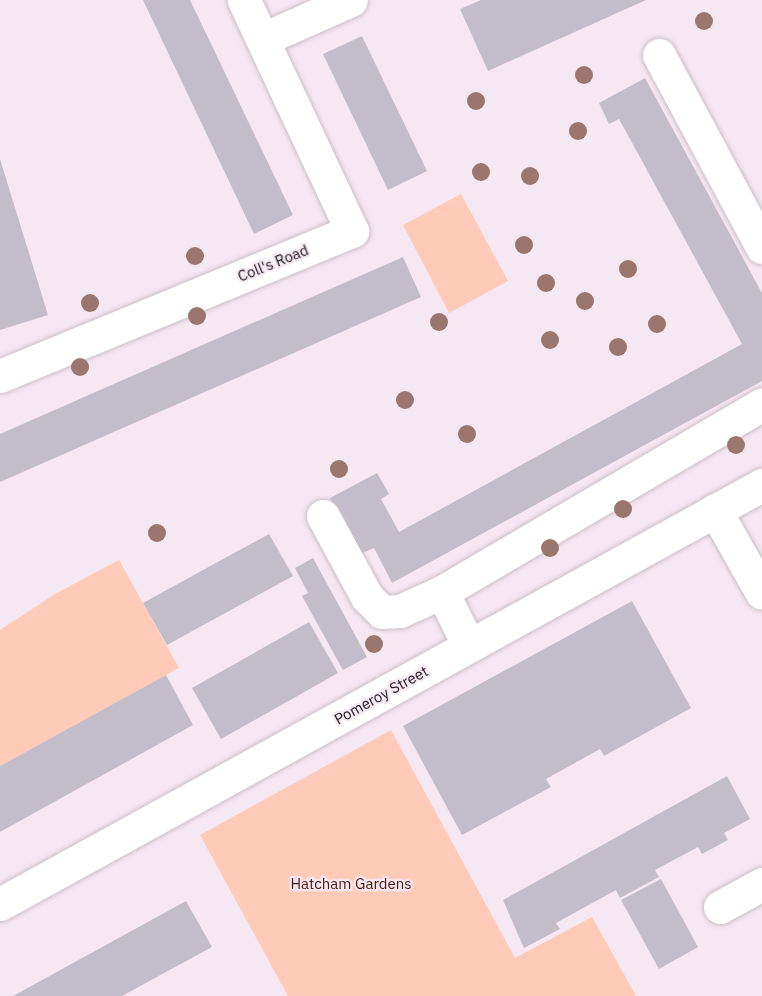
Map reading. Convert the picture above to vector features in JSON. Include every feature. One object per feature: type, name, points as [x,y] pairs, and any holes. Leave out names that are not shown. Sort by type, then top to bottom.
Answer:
[{"type":"main road","points":[[244,0],[263,39],[351,0]]},
{"type":"main road","name":"Coll's Road","points":[[0,376],[352,231],[263,39]]},
{"type":"main road","points":[[659,55],[762,247]]},
{"type":"main road","points":[[323,516],[367,597],[382,612],[400,611],[442,592],[762,404]]},
{"type":"main road","name":"Pomeroy Street","points":[[0,904],[762,484]]},
{"type":"main road","points":[[715,510],[762,593]]},
{"type":"main road","points":[[442,592],[469,646]]},
{"type":"main road","points":[[720,907],[762,884]]},
{"type":"green space","points":[[461,194],[508,281],[449,313],[403,225]]},
{"type":"green space","points":[[119,560],[179,668],[0,766],[0,630],[55,594]]},
{"type":"green space","name":"Hatcham Gardens","points":[[391,730],[515,958],[592,917],[636,996],[288,996],[200,835]]},
{"type":"building","points":[[143,0],[190,0],[293,215],[254,234]]},
{"type":"building","points":[[481,0],[646,0],[488,71],[460,9]]},
{"type":"building","points":[[362,36],[427,171],[388,190],[323,54]]},
{"type":"building","points":[[645,78],[762,293],[762,381],[392,583],[374,548],[360,554],[330,498],[377,473],[389,494],[381,499],[399,532],[742,344],[619,119],[609,124],[599,103]]},
{"type":"building","points":[[0,159],[48,315],[0,330]]},
{"type":"building","points":[[403,257],[421,297],[0,482],[0,434]]},
{"type":"building","points":[[269,534],[293,576],[167,645],[143,603]]},
{"type":"building","points":[[313,558],[367,657],[343,670],[302,596],[308,593],[295,568]]},
{"type":"building","points":[[632,601],[691,708],[604,756],[600,749],[546,779],[551,787],[462,835],[403,726]]},
{"type":"building","points":[[309,622],[338,673],[221,739],[192,688]]},
{"type":"building","points":[[166,675],[193,725],[0,832],[0,766]]},
{"type":"building","points":[[727,776],[750,819],[724,833],[728,840],[702,854],[698,847],[655,870],[659,877],[620,898],[616,890],[556,923],[560,929],[524,948],[503,900]]},
{"type":"building","points":[[661,879],[698,947],[659,969],[621,900]]},
{"type":"building","points":[[186,901],[212,947],[122,996],[13,996]]}]
